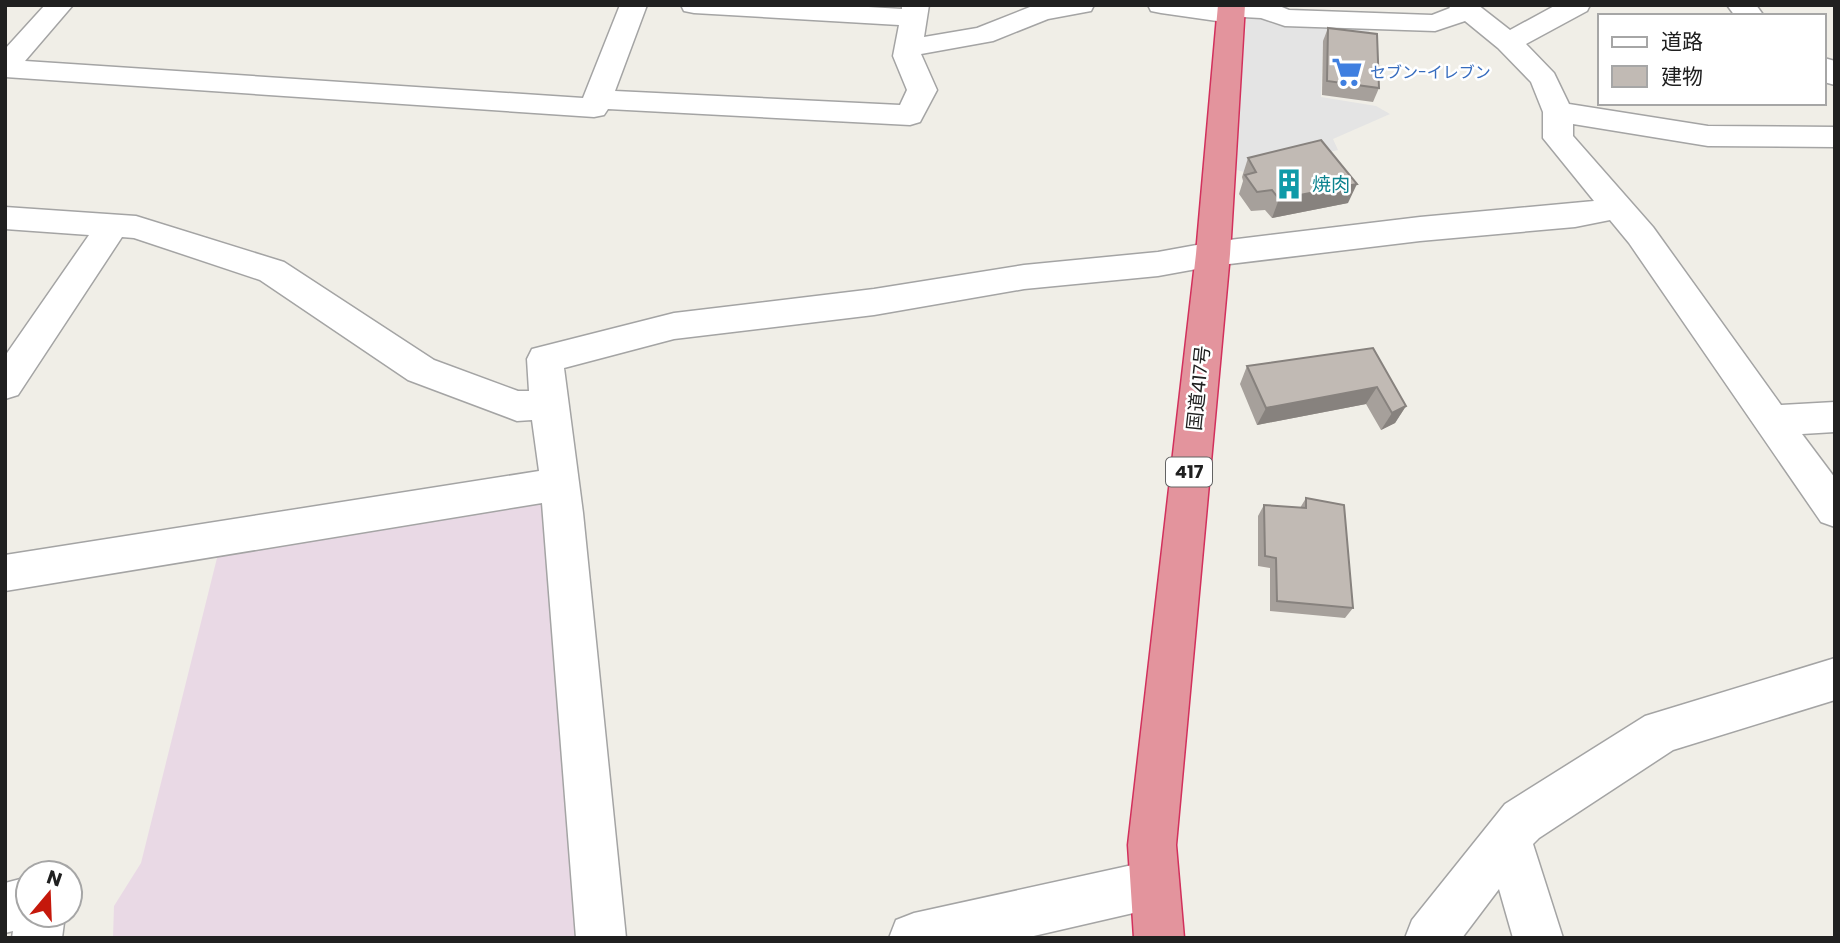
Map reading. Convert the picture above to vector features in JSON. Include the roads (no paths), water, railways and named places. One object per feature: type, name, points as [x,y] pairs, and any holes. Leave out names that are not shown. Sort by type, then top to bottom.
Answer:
[{"type":"highway","name":"国道417号","points":[[1159,938],[1152,845],[1213,254],[1232,9]]},
{"type":"street","points":[[5,67],[60,5]]},
{"type":"street","points":[[596,104],[634,5]]},
{"type":"street","points":[[5,67],[596,104],[910,115],[922,90],[907,56],[914,12],[694,5]]},
{"type":"street","points":[[908,48],[983,34],[1041,12],[1081,5]]},
{"type":"street","points":[[1161,5],[1435,23],[1465,8],[1508,42],[1544,79],[1558,112],[1558,138],[1641,235],[1835,510]]},
{"type":"street","points":[[1508,42],[1577,5]]},
{"type":"street","points":[[1558,112],[1708,136],[1835,137]]},
{"type":"street","points":[[601,938],[590,846],[560,484],[546,405],[545,359],[674,326],[874,302],[1024,276],[1158,264],[1213,254],[1420,229],[1575,216],[1616,208]]},
{"type":"street","points":[[5,218],[136,227],[272,271],[421,370],[517,406],[546,405]]},
{"type":"street","points":[[5,385],[113,225]]},
{"type":"street","points":[[1773,420],[1835,417]]},
{"type":"street","points":[[5,573],[560,484]]},
{"type":"street","points":[[1430,938],[1522,821],[1661,732],[1835,679]]},
{"type":"street","points":[[1508,839],[1538,938]]},
{"type":"street","points":[[914,938],[1155,884]]},
{"type":"place","name":"セブン-イレブン","points":[[1347,72]]},
{"type":"place","name":"焼肉","points":[[1289,184]]}]
